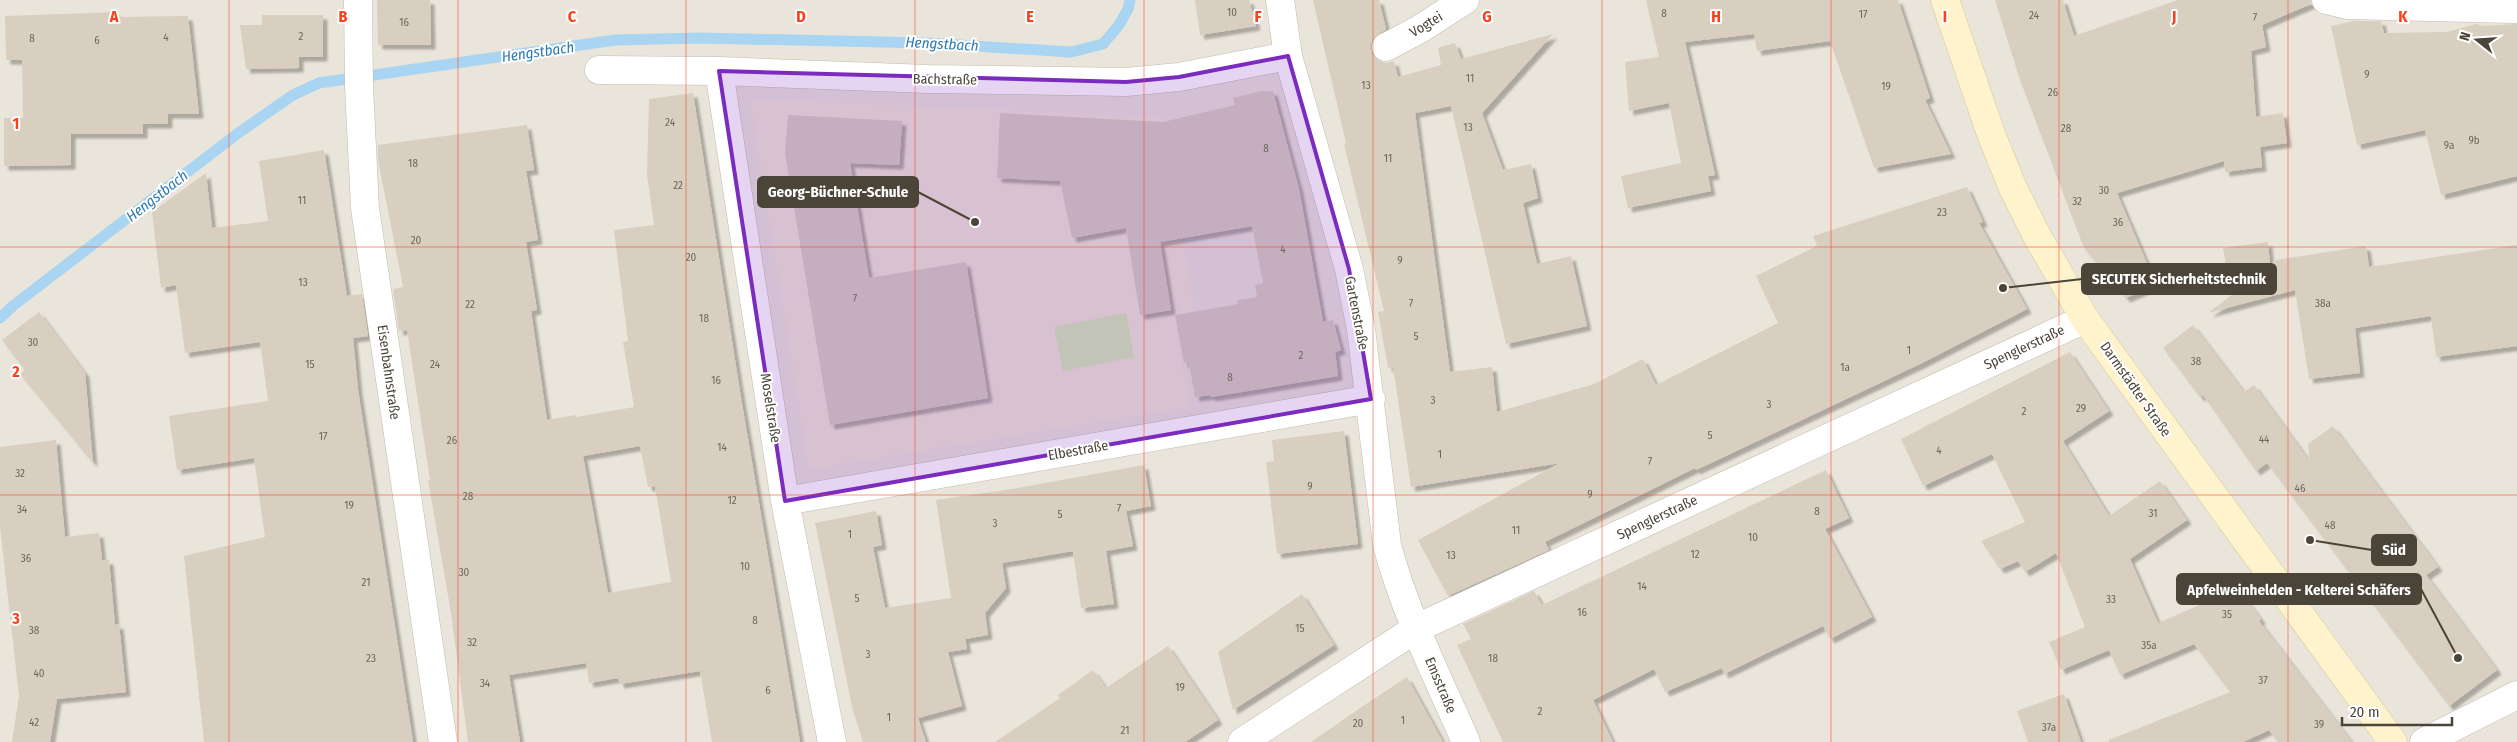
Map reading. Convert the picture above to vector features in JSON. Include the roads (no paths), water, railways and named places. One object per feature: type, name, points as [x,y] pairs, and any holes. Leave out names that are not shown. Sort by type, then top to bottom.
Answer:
[{"type":"street","name":"Eisenbahnstraße","points":[[358,0],[359,75],[365,208],[443,742]]},
{"type":"street","name":"Gartenstraße","points":[[1280,0],[1288,56],[1349,269],[1362,329],[1386,545],[1416,628]]},
{"type":"street","name":"Vogtei","points":[[1386,46],[1420,29],[1465,0]]},
{"type":"street","name":"Darmstädter Straße","points":[[1946,0],[1991,134],[2014,188],[2037,236],[2085,318],[2392,742]]},
{"type":"street","points":[[2326,0],[2347,5],[2513,9]]},
{"type":"street","name":"Bachstraße","points":[[599,70],[928,79],[1126,82],[1179,77],[1288,56]]},
{"type":"street","name":"Moselstraße","points":[[719,72],[785,501],[832,742]]},
{"type":"street","name":"Spenglerstraße","points":[[1242,742],[1416,628],[2085,318]]},
{"type":"street","name":"Elbestraße","points":[[785,501],[1371,399]]},
{"type":"street","name":"Emsstraße","points":[[1416,628],[1466,742]]},
{"type":"street","points":[[2424,742],[2517,695]]},
{"type":"waterway","name":"Hengstbach","points":[[0,318],[14,305],[237,134],[293,95],[319,83],[615,40],[700,38],[927,43],[1071,52],[1103,44],[1119,25],[1128,9],[1130,0]]},
{"type":"place","name":"Georg-Büchner-Schule","points":[[975,222]]},
{"type":"place","name":"SECUTEK Sicherheitstechnik","points":[[2003,288]]},
{"type":"place","name":"Süd","points":[[2310,540]]},
{"type":"place","name":"Apfelweinhelden - Kelterei Schäfers","points":[[2458,658]]}]
